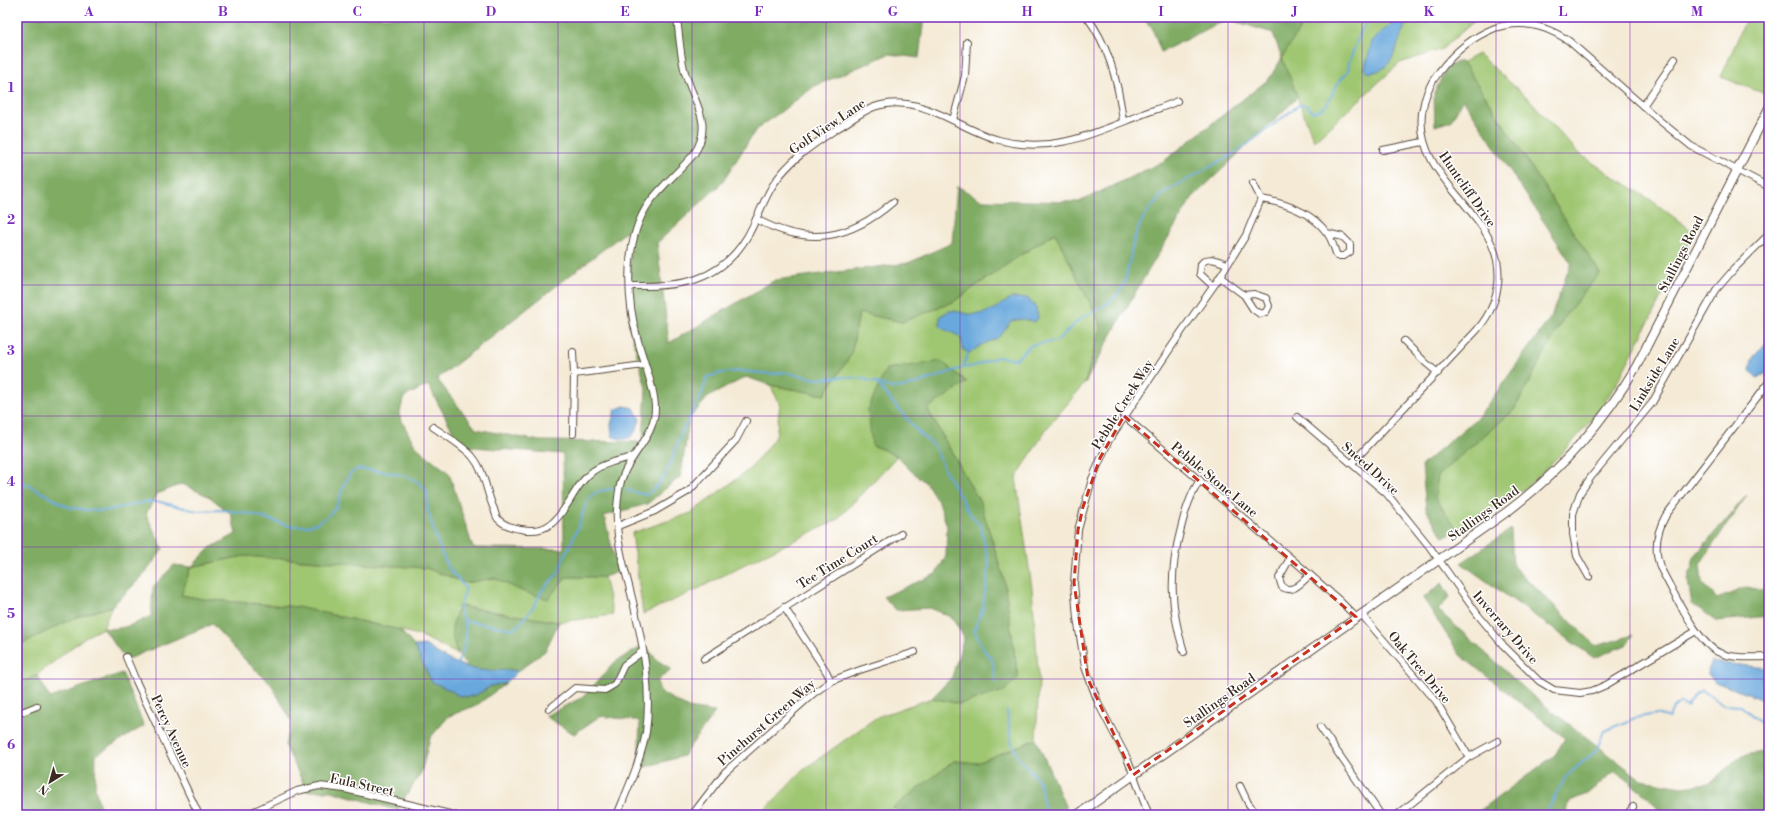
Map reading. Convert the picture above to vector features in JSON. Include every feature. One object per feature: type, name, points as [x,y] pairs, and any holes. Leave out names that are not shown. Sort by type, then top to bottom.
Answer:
[{"type":"street","points":[[618,815],[638,761],[646,732],[647,684],[643,651],[621,551],[617,510],[620,482],[633,457],[649,433],[654,414],[654,398],[632,320],[630,286],[632,252],[642,216],[656,195],[694,154],[700,144],[703,131],[703,119],[687,80],[682,62],[678,17]]},
{"type":"street","points":[[1087,17],[1100,37],[1106,51],[1118,95],[1123,121]]},
{"type":"street","name":"Huntcliff Drive","points":[[1352,463],[1477,330],[1488,317],[1497,294],[1498,271],[1495,253],[1488,237],[1440,174],[1423,142],[1421,123],[1427,91],[1436,75],[1454,54],[1470,41],[1488,31],[1508,25],[1534,25],[1559,34],[1692,146],[1769,187]]},
{"type":"street","points":[[953,120],[965,76],[967,42]]},
{"type":"street","points":[[1643,106],[1675,59]]},
{"type":"street","name":"Golf View Lane","points":[[630,286],[647,287],[680,284],[696,280],[710,274],[723,265],[735,254],[748,236],[774,184],[792,162],[815,144],[867,110],[886,104],[908,104],[929,109],[997,139],[1015,144],[1035,146],[1073,140],[1162,108],[1177,101]]},
{"type":"street","name":"Stallings Road","points":[[1077,815],[1508,511],[1541,485],[1572,455],[1620,394],[1636,367],[1769,108]]},
{"type":"street","points":[[1383,150],[1423,142]]},
{"type":"street","points":[[1254,184],[1261,199],[1297,209],[1313,220],[1327,233]]},
{"type":"street","name":"Pebble Creek Way","points":[[1149,815],[1127,758],[1099,705],[1088,679],[1082,651],[1074,583],[1078,530],[1083,507],[1100,458],[1109,440],[1220,277],[1246,235],[1261,199]]},
{"type":"street","points":[[756,219],[771,227],[793,234],[810,236],[828,235],[844,232],[861,225],[879,214],[893,202]]},
{"type":"street","name":"Linkside Lane","points":[[1589,577],[1577,556],[1572,534],[1574,514],[1580,493],[1591,477],[1652,403],[1716,290],[1734,269],[1769,234]]},
{"type":"street","points":[[1213,286],[1200,274],[1201,264],[1206,259],[1212,258],[1227,264]]},
{"type":"street","points":[[1220,277],[1244,295]]},
{"type":"street","points":[[1404,341],[1438,373]]},
{"type":"street","points":[[573,434],[574,352]]},
{"type":"street","points":[[574,374],[644,364]]},
{"type":"street","points":[[1769,382],[1666,515],[1657,536],[1656,550],[1658,564],[1696,631],[1711,648],[1720,653],[1733,656],[1769,658]]},
{"type":"street","name":"Pebble Stone Lane","points":[[1124,416],[1359,616]]},
{"type":"street","name":"Sneed Drive","points":[[1297,417],[1387,494],[1439,560]]},
{"type":"street","points":[[618,526],[655,511],[689,491],[736,440],[746,421]]},
{"type":"street","points":[[433,427],[472,456],[482,470],[487,496],[498,520],[514,527],[529,530],[543,529],[555,521],[578,484],[594,470],[614,461],[633,457]]},
{"type":"street","points":[[1184,652],[1179,636],[1174,608],[1172,568],[1183,518],[1193,490],[1200,480]]},
{"type":"street","name":"Tee Time Court","points":[[704,659],[901,534]]},
{"type":"street","points":[[1290,558],[1279,578],[1282,587],[1291,589],[1297,586],[1310,574]]},
{"type":"street","name":"Inverrary Drive","points":[[1439,560],[1478,615],[1503,645],[1539,681],[1554,690],[1580,693],[1592,691],[1606,685],[1696,631]]},
{"type":"street","points":[[784,608],[826,671],[831,682]]},
{"type":"street","name":"Oak Tree Drive","points":[[1359,616],[1436,701],[1470,757]]},
{"type":"street","points":[[549,709],[575,688],[605,690],[615,684],[624,665],[643,651]]},
{"type":"street","name":"Pinehurst Green Way","points":[[692,815],[725,772],[802,702],[831,682],[860,670],[915,652]]},
{"type":"street","name":"Percy Avenue","points":[[126,657],[199,815]]},
{"type":"street","points":[[17,714],[37,706]]},
{"type":"street","points":[[1320,727],[1380,815]]},
{"type":"street","points":[[1397,815],[1470,757],[1498,741]]},
{"type":"street","name":"Eula Street","points":[[246,815],[298,791],[319,786],[345,789],[454,815]]},
{"type":"street","points":[[1240,786],[1248,803],[1257,815]]},
{"type":"street","points":[[1627,815],[1633,807]]},
{"type":"street","points":[[17,811],[18,815]]},
{"type":"highlighted area","points":[[1124,416],[1356,617],[1133,775],[1088,679],[1074,583],[1078,530],[1083,507],[1100,458]]},
{"type":"green space","points":[[17,17],[924,17],[919,58],[889,54],[815,86],[755,131],[722,183],[657,243],[669,343],[775,280],[908,263],[952,243],[957,186],[981,200],[1079,202],[1164,161],[1269,79],[1282,58],[1298,97],[1192,198],[1132,298],[1085,383],[1101,325],[1055,233],[953,302],[902,322],[859,313],[851,355],[824,395],[770,385],[746,377],[708,397],[689,419],[681,476],[647,504],[604,516],[618,572],[604,577],[566,577],[548,599],[524,592],[494,578],[466,583],[426,568],[244,556],[191,567],[210,548],[236,534],[231,514],[210,497],[182,484],[157,494],[146,514],[163,549],[143,576],[112,606],[74,618],[17,646]],"holes":[[[632,227],[629,280],[629,325],[646,388],[643,442],[540,441],[476,429],[437,379]],[[428,385],[461,446],[563,454],[564,549],[473,548],[449,473],[415,446],[399,415],[404,397]]]},
{"type":"green space","points":[[1142,17],[1307,17],[1282,58],[1273,33],[1227,19],[1161,52],[1152,28]]},
{"type":"green space","points":[[1307,17],[1479,17],[1442,49],[1400,63],[1314,141],[1282,58]]},
{"type":"green space","points":[[1747,17],[1769,17],[1768,95],[1721,77]]},
{"type":"green space","points":[[1478,54],[1531,101],[1577,152],[1651,200],[1695,233],[1619,379],[1600,410],[1570,445],[1527,487],[1458,530],[1435,498],[1438,475],[1514,410],[1564,317],[1600,273],[1463,62]]},
{"type":"green space","points":[[1457,62],[1463,62],[1600,273],[1564,317],[1514,410],[1438,475],[1435,498],[1458,530],[1443,537],[1426,509],[1422,465],[1480,415],[1551,317],[1571,263],[1463,99],[1451,121],[1435,126],[1434,93],[1447,68]]},
{"type":"green space","points":[[1055,233],[1101,325],[1085,383],[1047,428],[1016,478],[1032,588],[1039,682],[1036,739],[977,763],[954,761],[884,815],[760,815],[803,770],[877,717],[932,698],[960,704],[1018,678],[1004,580],[981,504],[927,408],[941,361],[872,445],[897,456],[837,520],[741,566],[694,591],[643,614],[632,533],[691,513],[751,468],[776,436],[780,404],[770,385],[824,395],[851,355],[859,313],[902,322],[953,302]]},
{"type":"green space","points":[[941,361],[967,382],[927,409],[981,504],[1004,580],[1018,678],[1004,691],[960,704],[932,698],[952,677],[964,637],[951,617],[929,608],[896,610],[883,597],[936,574],[946,556],[947,526],[939,503],[927,484],[909,469],[897,456],[872,445],[868,410],[886,369]]},
{"type":"green space","points":[[1747,495],[1700,564],[1702,582],[1717,599],[1747,587],[1769,592],[1769,616],[1717,621],[1692,604],[1688,581],[1694,557]]},
{"type":"green space","points":[[1511,529],[1513,566],[1596,646],[1633,635],[1626,645],[1594,658],[1461,563]]},
{"type":"green space","points":[[244,556],[426,568],[466,583],[494,578],[524,592],[566,577],[604,577],[613,615],[559,622],[459,606],[452,631],[457,654],[421,636],[297,607],[202,599],[181,595],[191,567]]},
{"type":"green space","points":[[174,565],[191,567],[181,595],[202,599],[297,607],[400,630],[414,646],[432,682],[452,691],[457,695],[467,697],[476,695],[491,686],[506,683],[477,705],[449,716],[430,738],[421,773],[397,810],[331,791],[307,791],[285,745],[292,722],[271,684],[247,662],[212,624],[126,660],[103,628],[122,628],[151,616],[153,587]]},
{"type":"green space","points":[[1442,583],[1450,597],[1438,610],[1535,698],[1642,780],[1681,787],[1709,784],[1740,756],[1769,751],[1769,789],[1759,795],[1769,808],[1769,815],[1663,815],[1649,798],[1615,771],[1587,794],[1570,801],[1566,815],[1474,815],[1555,755],[1565,738],[1460,655],[1423,598]]},
{"type":"green space","points":[[112,606],[103,628],[85,637],[37,675],[17,685],[17,646],[74,618]]},
{"type":"green space","points":[[458,606],[559,622],[545,651],[518,671],[476,670],[471,669],[463,662],[453,641],[452,628]]},
{"type":"green space","points":[[645,645],[657,660],[671,669],[657,681],[660,692],[688,708],[715,712],[683,756],[638,769],[640,721],[600,716],[574,734],[545,716],[583,697],[616,661]]},
{"type":"green space","points":[[122,673],[144,726],[96,755],[95,788],[102,815],[22,815],[17,801],[17,685],[37,675],[50,698]]},
{"type":"green space","points":[[1036,739],[1066,808],[1057,815],[902,815],[893,808],[954,761],[977,763]]},
{"type":"green space","points":[[397,810],[421,815],[398,815]]},
{"type":"water","points":[[1399,17],[1410,17],[1405,25],[1395,53],[1384,68],[1377,72],[1366,72],[1365,68],[1372,41]]},
{"type":"water","points":[[1011,298],[1028,298],[1031,303],[1035,305],[1038,316],[1037,320],[1033,322],[1023,319],[1011,321],[1003,333],[996,339],[981,345],[970,353],[963,350],[961,338],[940,326],[940,316],[949,311],[980,314],[996,308]]},
{"type":"water","points":[[1769,339],[1769,372],[1757,378],[1750,371],[1752,359]]},
{"type":"water","points":[[624,406],[634,408],[640,419],[634,433],[628,439],[612,436],[611,424],[615,410]]},
{"type":"water","points":[[425,645],[440,655],[464,666],[490,671],[518,671],[506,683],[491,686],[476,695],[467,697],[457,695],[452,691],[432,682],[414,646]]},
{"type":"water","points":[[1711,662],[1769,668],[1769,705],[1764,700],[1715,682],[1707,673]]},
{"type":"waterway","points":[[626,490],[646,495],[661,481],[670,466],[683,430],[700,398],[707,377],[721,373],[739,371],[774,374],[783,372],[817,379],[841,377],[864,379],[892,388],[906,387],[998,357],[1016,359],[1031,345],[1057,341],[1080,319],[1108,303],[1118,294],[1125,282],[1134,239],[1142,220],[1165,192],[1240,150],[1299,105],[1306,105],[1313,112],[1320,110],[1327,104],[1338,83],[1348,71],[1349,62],[1361,31],[1371,17]]},
{"type":"waterway","points":[[963,367],[968,353]]},
{"type":"waterway","points":[[876,382],[918,432],[935,447],[944,469],[970,514],[981,526],[989,565],[983,608],[974,630],[985,652],[992,659],[997,683]]},
{"type":"waterway","points":[[17,483],[26,484],[68,507],[87,510],[104,511],[145,502],[160,502],[197,511],[223,510],[251,514],[290,526],[308,526],[317,523],[328,516],[337,506],[343,487],[350,474],[357,469],[388,472],[405,476],[419,483],[427,491],[428,512],[441,552],[448,567],[466,589],[459,610],[465,624],[466,637],[465,644],[457,664]]},
{"type":"waterway","points":[[465,621],[514,629],[520,624],[534,606],[543,589],[559,572],[587,502],[592,495],[599,491],[617,488]]},
{"type":"waterway","points":[[1545,815],[1563,782],[1571,772],[1596,751],[1604,731],[1635,718],[1656,714],[1669,718],[1672,710],[1680,703],[1687,707],[1696,694],[1702,690],[1723,705],[1741,706],[1769,730]]},
{"type":"waterway","points":[[1007,711],[1011,741],[1018,757],[1039,781],[1046,815]]}]
